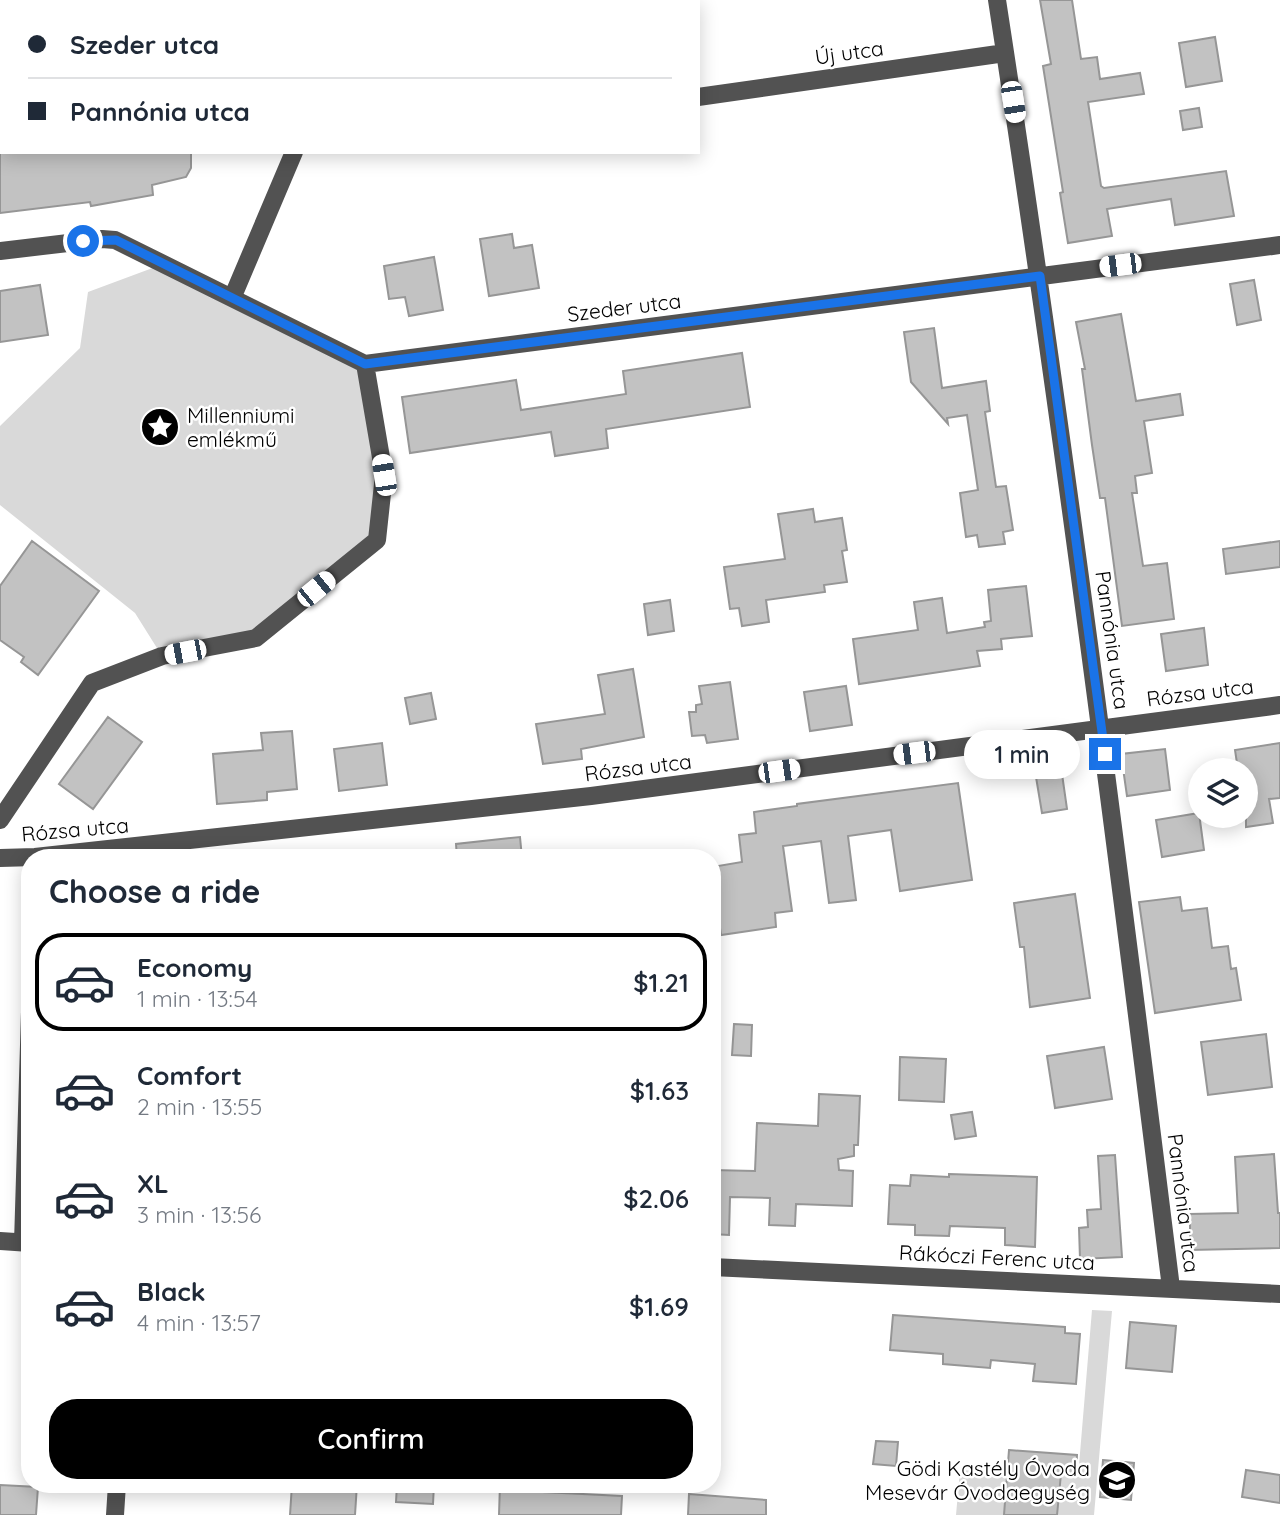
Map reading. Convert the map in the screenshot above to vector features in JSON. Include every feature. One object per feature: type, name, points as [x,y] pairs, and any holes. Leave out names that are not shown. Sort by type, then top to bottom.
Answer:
[{"type":"street","name":"Pannónia utca","points":[[998,0],[1040,276],[1102,728],[1171,1288]]},
{"type":"street","name":"Új utca","points":[[700,97],[1006,52]]},
{"type":"street","points":[[233,296],[292,154]]},
{"type":"street","points":[[0,251],[102,239],[116,240],[365,364]]},
{"type":"street","name":"Szeder utca","points":[[365,364],[1280,244]]},
{"type":"street","name":"Rózsa utca","points":[[0,820],[92,683],[162,656],[256,638],[377,540],[384,475],[365,364]]},
{"type":"street","name":"Rózsa utca","points":[[108,849],[591,796],[1280,705]]},
{"type":"street","name":"Rózsa utca","points":[[0,858],[21,857]]},
{"type":"street","points":[[0,1241],[21,1243]]},
{"type":"street","name":"Rákóczi Ferenc utca","points":[[721,1266],[1280,1294]]},
{"type":"street","points":[[115,1515],[116,1493]]},
{"type":"shaded area","points":[[166,263],[365,364],[384,475],[377,540],[256,638],[162,656],[135,613],[0,505],[0,426],[80,348],[88,292]]},
{"type":"shaded area","points":[[1092,1310],[1112,1311],[1094,1515],[956,1515],[960,1470],[1078,1477]]},
{"type":"building","points":[[1040,0],[1072,0],[1081,59],[1097,57],[1100,79],[1140,73],[1144,94],[1088,102],[1101,186],[1104,188],[1226,171],[1234,216],[1175,225],[1171,199],[1107,209],[1112,236],[1068,243],[1060,193],[1063,192],[1043,66],[1051,64]]},
{"type":"building","points":[[1215,37],[1222,81],[1186,87],[1179,43]]},
{"type":"building","points":[[1199,108],[1202,127],[1183,130],[1180,111]]},
{"type":"building","points":[[0,154],[191,154],[191,168],[186,177],[152,185],[153,195],[91,206],[90,202],[0,213]]},
{"type":"building","points":[[512,234],[514,248],[532,245],[539,288],[489,296],[480,239]]},
{"type":"building","points":[[434,257],[443,310],[409,316],[405,297],[389,299],[384,266]]},
{"type":"building","points":[[1254,280],[1261,320],[1237,325],[1230,284]]},
{"type":"building","points":[[40,285],[48,335],[0,342],[0,291]]},
{"type":"building","points":[[1121,314],[1136,401],[1180,394],[1183,415],[1144,421],[1152,473],[1135,476],[1137,493],[1132,493],[1143,566],[1167,563],[1174,619],[1122,626],[1105,498],[1100,498],[1082,369],[1085,369],[1076,322]]},
{"type":"building","points":[[934,328],[942,388],[986,381],[990,411],[985,412],[996,487],[1006,486],[1013,530],[1003,532],[1005,544],[979,547],[977,535],[966,537],[960,493],[978,490],[967,415],[947,418],[948,424],[911,382],[904,332]]},
{"type":"building","points":[[742,353],[750,407],[606,429],[608,448],[555,456],[551,432],[410,453],[402,397],[516,380],[521,410],[626,394],[623,371]]},
{"type":"building","points":[[813,509],[815,522],[842,518],[847,550],[842,551],[847,582],[824,585],[825,592],[766,600],[769,622],[742,626],[739,608],[730,609],[724,567],[785,559],[778,514]]},
{"type":"building","points":[[32,541],[99,591],[38,675],[21,662],[24,657],[0,640],[0,586]]},
{"type":"building","points":[[1280,541],[1280,567],[1226,574],[1223,549]]},
{"type":"building","points":[[1026,586],[1032,636],[1001,639],[1002,649],[977,651],[980,666],[859,684],[853,639],[918,630],[914,602],[942,598],[947,633],[985,627],[984,622],[991,621],[988,590]]},
{"type":"building","points":[[670,600],[674,631],[648,635],[644,604]]},
{"type":"building","points":[[1204,628],[1208,665],[1166,671],[1161,634]]},
{"type":"building","points":[[633,669],[644,737],[581,749],[582,759],[543,764],[536,724],[605,714],[598,675]]},
{"type":"building","points":[[730,682],[738,739],[707,743],[705,735],[692,736],[689,712],[696,712],[696,705],[702,704],[699,686]]},
{"type":"building","points":[[846,686],[852,725],[810,731],[804,692]]},
{"type":"building","points":[[431,693],[436,719],[410,724],[405,698]]},
{"type":"building","points":[[108,717],[142,742],[93,809],[59,784]]},
{"type":"building","points":[[292,731],[297,789],[267,792],[267,800],[217,804],[213,754],[263,750],[261,733]]},
{"type":"building","points":[[382,743],[387,785],[339,791],[334,749]]},
{"type":"building","points":[[1280,743],[1280,798],[1269,799],[1273,823],[1258,825],[1258,758],[1236,758],[1235,750]]},
{"type":"building","points":[[1165,749],[1170,790],[1127,796],[1121,754]]},
{"type":"building","points":[[1061,767],[1067,809],[1042,813],[1035,771]]},
{"type":"building","points":[[958,783],[972,880],[900,891],[891,830],[848,836],[856,900],[829,903],[821,841],[783,846],[792,911],[775,913],[776,927],[721,935],[721,866],[742,862],[739,835],[756,833],[754,812]]},
{"type":"building","points":[[1188,815],[1188,828],[1201,828],[1204,850],[1162,857],[1156,820]]},
{"type":"building","points":[[520,837],[521,849],[456,849],[456,844]]},
{"type":"building","points":[[1075,894],[1090,998],[1030,1007],[1024,947],[1020,947],[1014,903]]},
{"type":"building","points":[[1180,897],[1182,911],[1207,908],[1212,948],[1228,946],[1231,969],[1236,968],[1241,1000],[1155,1013],[1139,902]]},
{"type":"building","points":[[734,1024],[752,1025],[751,1056],[732,1055]]},
{"type":"building","points":[[1266,1034],[1272,1087],[1208,1095],[1201,1042]]},
{"type":"building","points":[[1104,1047],[1112,1099],[1055,1108],[1047,1056]]},
{"type":"building","points":[[900,1057],[946,1059],[944,1102],[899,1100]]},
{"type":"building","points":[[819,1094],[860,1096],[858,1145],[854,1145],[854,1156],[838,1159],[839,1170],[853,1171],[852,1206],[796,1204],[795,1226],[769,1225],[770,1198],[730,1197],[729,1235],[721,1235],[721,1170],[755,1171],[757,1123],[818,1126]]},
{"type":"building","points":[[972,1112],[976,1136],[955,1139],[951,1115]]},
{"type":"building","points":[[1274,1154],[1280,1213],[1280,1248],[1190,1250],[1190,1214],[1238,1213],[1235,1157]]},
{"type":"building","points":[[1115,1155],[1122,1257],[1080,1259],[1079,1228],[1088,1227],[1087,1210],[1101,1209],[1098,1156]]},
{"type":"building","points":[[949,1174],[1037,1177],[1035,1247],[1005,1245],[1005,1228],[950,1226],[949,1236],[915,1235],[915,1225],[888,1224],[890,1185],[910,1186],[911,1175],[949,1177]]},
{"type":"building","points":[[893,1315],[1065,1327],[1065,1333],[1080,1334],[1076,1384],[1033,1381],[1035,1364],[991,1360],[990,1368],[943,1364],[943,1354],[890,1350]]},
{"type":"building","points":[[1130,1322],[1176,1326],[1172,1372],[1126,1368]]},
{"type":"building","points":[[876,1441],[898,1442],[896,1466],[873,1464]]},
{"type":"building","points":[[1009,1450],[1077,1455],[1076,1475],[1061,1474],[1057,1515],[1004,1515]]},
{"type":"building","name":"Gödi Kastély Óvoda Mesevár Óvodaegység","points":[[1103,1460],[1134,1463],[1131,1500],[1100,1497]]},
{"type":"building","points":[[1246,1470],[1280,1475],[1280,1503],[1242,1497]]},
{"type":"building","points":[[0,1485],[21,1486],[21,1493],[38,1493],[36,1515],[0,1515]]},
{"type":"building","points":[[291,1493],[356,1493],[355,1515],[290,1515]]},
{"type":"building","points":[[396,1493],[434,1493],[433,1504],[396,1502]]},
{"type":"building","points":[[500,1493],[622,1496],[621,1515],[499,1515]]},
{"type":"building","points":[[689,1494],[766,1500],[766,1515],[688,1515]]},
{"type":"place","name":"Millenniumi emlékmű","points":[[160,427]]},
{"type":"place","name":"Gödi Kastély Óvoda Mesevár Óvodaegység","points":[[1117,1480]]},
{"type":"route","points":[[83,241],[116,240],[365,364],[1040,276],[1105,754]]}]
